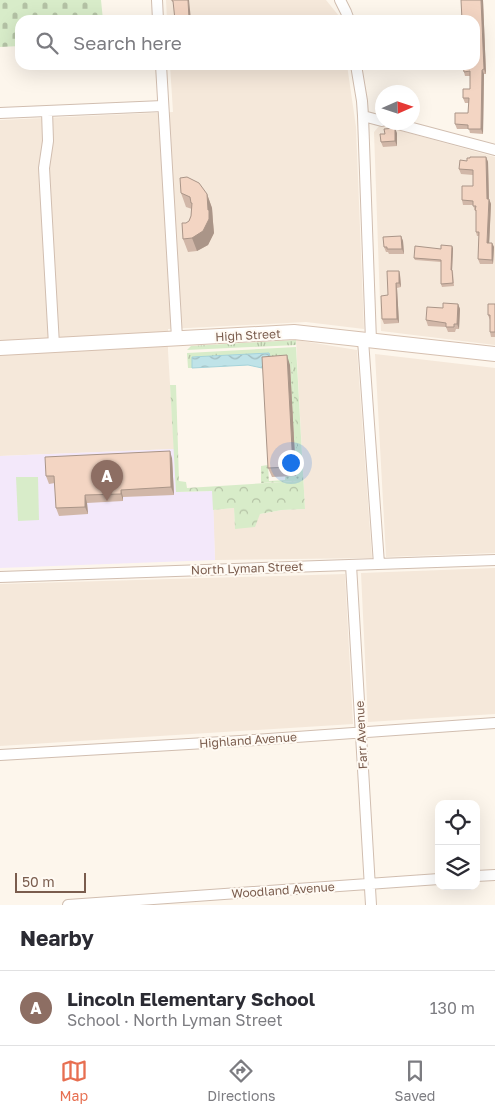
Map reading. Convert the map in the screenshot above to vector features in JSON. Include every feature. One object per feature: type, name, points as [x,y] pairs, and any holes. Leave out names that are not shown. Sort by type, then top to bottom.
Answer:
[{"type":"main road","name":"High Street","points":[[0,348],[294,332],[495,354]]},
{"type":"street","points":[[157,0],[158,15]]},
{"type":"street","points":[[340,0],[347,15]]},
{"type":"street","points":[[161,70],[177,338]]},
{"type":"street","points":[[357,70],[363,116],[367,340],[379,564]]},
{"type":"street","points":[[0,113],[163,106]]},
{"type":"street","points":[[47,111],[48,141],[44,168],[54,346]]},
{"type":"street","points":[[363,116],[375,119]]},
{"type":"street","points":[[420,130],[495,150]]},
{"type":"street","name":"North Lyman Street","points":[[0,577],[495,560]]},
{"type":"street","name":"Farr Avenue","points":[[351,564],[371,905]]},
{"type":"street","name":"Highland Avenue","points":[[0,755],[495,723]]},
{"type":"street","points":[[480,876],[495,875]]},
{"type":"street","name":"Woodland Avenue","points":[[68,905],[435,879]]},
{"type":"shaded area","points":[[166,0],[326,0],[338,15],[167,15]]},
{"type":"shaded area","points":[[170,70],[348,70],[356,127],[364,329],[306,322],[168,329],[174,449],[0,456],[0,120],[173,112]]},
{"type":"shaded area","points":[[376,130],[398,130],[495,157],[495,345],[381,331],[374,132]]},
{"type":"shaded area","points":[[296,340],[357,350],[372,558],[215,560],[213,510],[234,508],[235,528],[260,514],[282,510],[305,509]]},
{"type":"shaded area","points":[[375,354],[495,368],[495,553],[386,557]]},
{"type":"shaded area","points":[[174,449],[176,492],[213,491],[215,560],[0,568],[0,456]]},
{"type":"shaded area","points":[[495,568],[495,714],[368,722],[361,573]]},
{"type":"shaded area","points":[[345,574],[353,724],[0,746],[0,584]]},
{"type":"green space","points":[[0,0],[101,0],[102,15],[15,15],[15,46],[0,47]]},
{"type":"green space","points":[[296,340],[296,345],[187,350],[191,346]]},
{"type":"green space","points":[[296,347],[298,382],[293,382],[292,362],[268,363],[192,357],[192,368],[188,368],[187,353]]},
{"type":"green space","points":[[292,362],[299,481],[261,483],[261,466],[268,465],[269,481],[285,480],[291,381],[290,365],[264,372],[262,365],[264,363]]},
{"type":"green space","points":[[293,382],[298,382],[305,509],[282,510],[260,514],[255,527],[235,529],[234,508],[213,510],[212,491],[176,492],[170,385],[176,385],[179,481],[186,482],[187,488],[298,481]]},
{"type":"green space","points":[[16,477],[38,477],[39,520],[18,521]]},
{"type":"water","points":[[269,353],[270,356],[263,363],[262,368],[248,365],[192,368],[192,357]]},
{"type":"building","points":[[188,0],[189,15],[174,15],[172,1]]},
{"type":"building","points":[[461,0],[481,0],[484,69],[482,70],[481,129],[468,129],[468,125],[455,124],[455,113],[468,113],[469,98],[463,98],[463,89],[470,89],[470,71],[464,72],[464,70],[480,70],[480,15],[462,15]]},
{"type":"building","points":[[384,130],[395,130],[395,141],[381,142],[380,134],[385,134]]},
{"type":"building","points":[[486,157],[487,199],[489,199],[487,243],[492,243],[492,260],[478,259],[479,232],[476,232],[476,206],[473,206],[473,201],[462,200],[462,186],[473,186],[473,170],[459,169],[460,160],[467,161],[467,158]]},
{"type":"building","points":[[187,177],[199,183],[207,194],[209,219],[203,231],[192,238],[183,239],[182,223],[189,221],[192,203],[190,197],[181,193],[180,178]]},
{"type":"building","points":[[401,236],[402,249],[387,249],[387,247],[384,247],[383,237]]},
{"type":"building","points":[[441,245],[452,246],[451,270],[453,283],[441,284],[441,260],[414,258],[415,246],[441,249]]},
{"type":"building","points":[[387,271],[399,271],[399,283],[396,283],[397,319],[382,319],[381,296],[388,295]]},
{"type":"building","points":[[443,303],[458,304],[457,324],[454,324],[454,327],[446,327],[446,323],[426,320],[427,307],[443,308]]},
{"type":"building","points":[[488,304],[495,304],[495,332],[490,332]]},
{"type":"building","points":[[287,355],[293,467],[268,468],[262,357]]},
{"type":"building","points":[[170,451],[171,487],[121,490],[121,494],[85,495],[85,507],[56,508],[54,476],[46,476],[45,457]]},
{"type":"place","name":"Lincoln Elementary School","points":[[107,501]]}]
